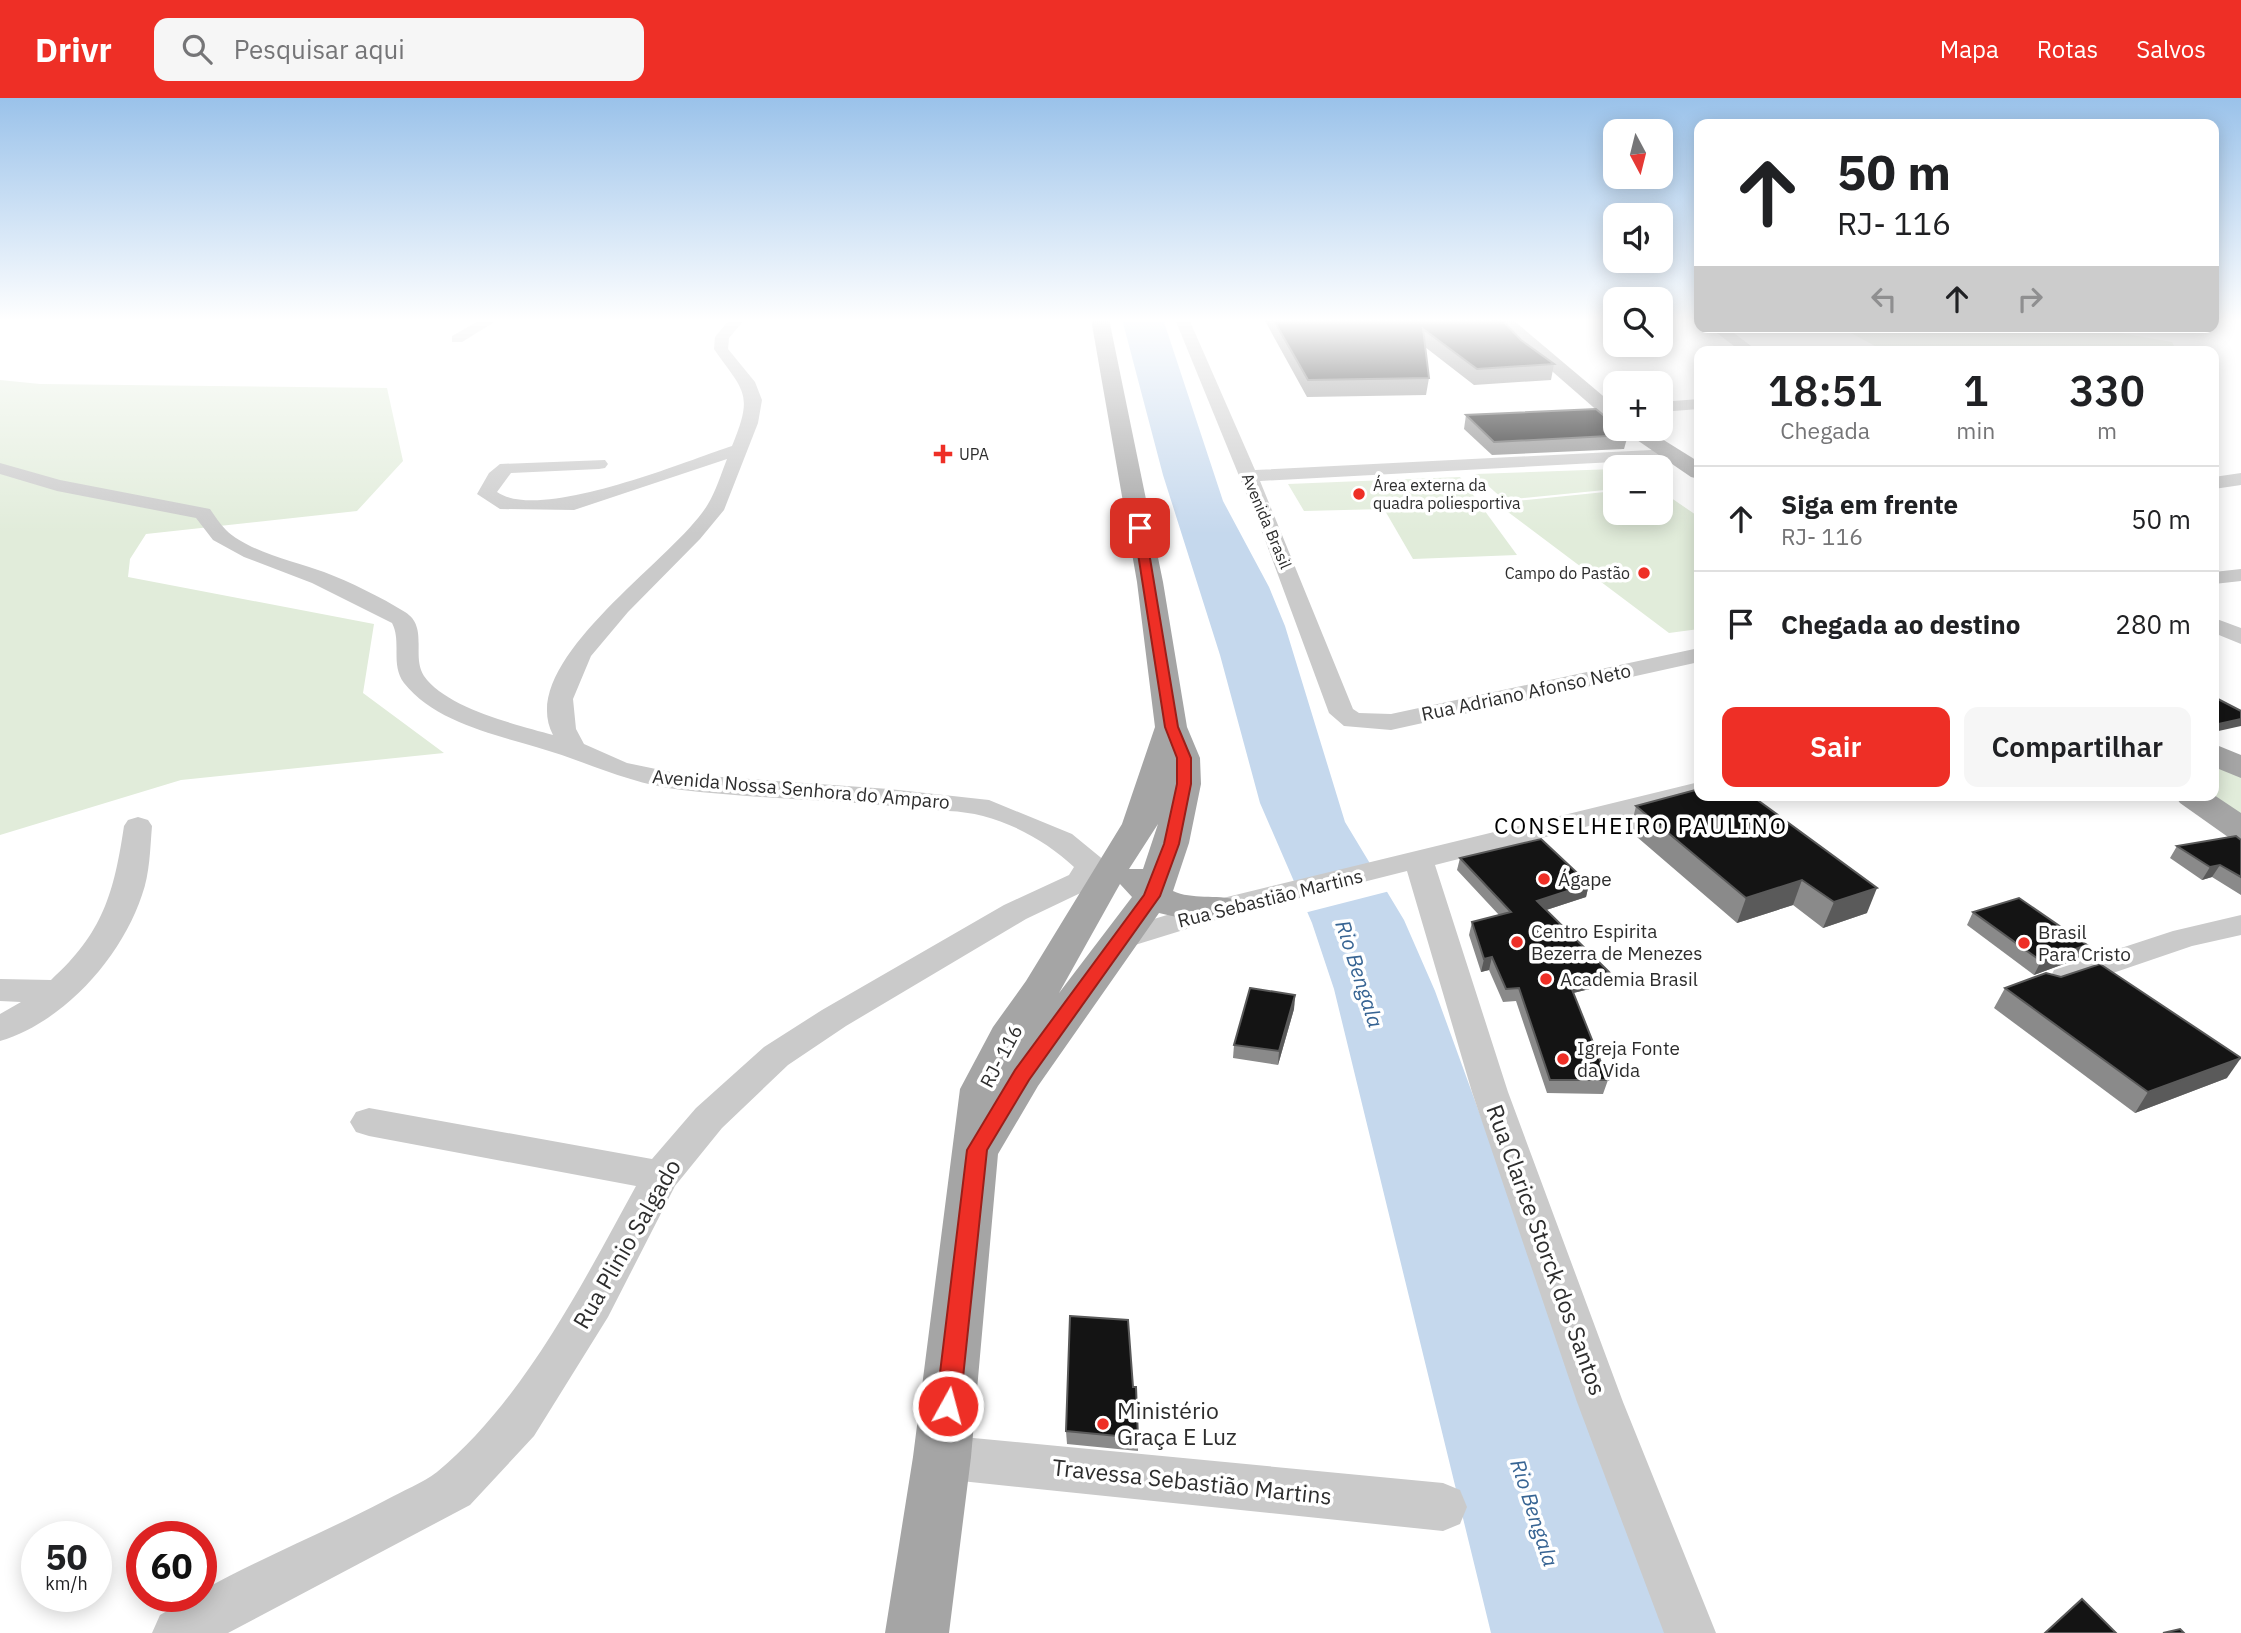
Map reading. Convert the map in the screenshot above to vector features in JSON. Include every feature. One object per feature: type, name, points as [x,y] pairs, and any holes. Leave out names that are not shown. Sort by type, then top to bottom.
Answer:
[{"type":"main road","name":"RJ- 116","points":[[977,1150],[1022,1075],[1152,896],[1171,844],[1184,784],[1184,758],[1171,727],[1150,582],[1114,391]]},
{"type":"main road","points":[[1582,391],[1603,407]]},
{"type":"main road","points":[[1585,393],[1603,393]]},
{"type":"main road","points":[[1673,433],[1694,447]]},
{"type":"main road","points":[[1651,441],[1694,469]]},
{"type":"main road","name":"RJ- 116","points":[[977,1150],[982,1089],[1008,1038],[1042,988],[1099,870],[1129,844],[1149,805],[1171,727]]},
{"type":"main road","points":[[2219,757],[2241,768]]},
{"type":"main road","points":[[2199,801],[2241,829]]},
{"type":"main road","points":[[1129,844],[1130,866],[1137,881],[1152,896],[1186,909],[1237,904]]},
{"type":"main road","points":[[1171,844],[1181,872],[1237,904]]},
{"type":"main road","points":[[1042,988],[1072,960],[1122,939]]},
{"type":"main road","points":[[917,1633],[942,1457],[977,1150]]},
{"type":"street","points":[[574,749],[563,729],[561,699],[580,654],[620,607],[694,535],[717,506],[750,423],[754,400],[750,391]]},
{"type":"street","name":"Avenida Brasil","points":[[1212,391],[1342,713],[1353,721]]},
{"type":"street","points":[[1673,406],[1694,404]]},
{"type":"street","points":[[599,464],[506,468],[496,477],[488,494],[491,499],[508,504],[573,504],[740,449]]},
{"type":"street","points":[[1248,476],[1671,454]]},
{"type":"street","name":"Avenida Nossa Senhora do Amparo","points":[[0,468],[57,485],[203,513],[219,536],[251,553],[320,578],[400,618],[408,630],[405,662],[416,682],[440,701],[502,729],[574,749],[619,769],[680,782],[889,797],[989,808],[1062,840],[1099,870]]},
{"type":"street","points":[[2219,481],[2241,479]]},
{"type":"street","points":[[2219,577],[2241,575]]},
{"type":"street","points":[[2219,627],[2241,637]]},
{"type":"street","name":"Rua Adriano Afonso Neto","points":[[1353,721],[1391,722],[1694,657]]},
{"type":"street","name":"Rua Sebastião Martins","points":[[1122,939],[1237,904],[1405,865],[1694,791]]},
{"type":"street","points":[[0,1029],[60,991],[85,969],[127,895],[138,826]]},
{"type":"street","name":"Rua Clarice Storck dos Santos","points":[[1405,865],[1490,1092],[1600,1402],[1690,1633]]},
{"type":"street","name":"Rua Plinio Salgado","points":[[178,1633],[259,1587],[386,1526],[453,1489],[518,1421],[593,1304],[661,1176],[709,1118],[775,1056],[834,1018],[1015,912],[1099,870]]},
{"type":"street","points":[[2049,983],[2184,938],[2241,925]]},
{"type":"street","points":[[0,990],[60,991]]},
{"type":"street","points":[[369,1122],[661,1176]]},
{"type":"street","name":"Travessa Sebastião Martins","points":[[942,1457],[1443,1507]]},
{"type":"green space","points":[[0,391],[388,391],[403,461],[357,511],[146,534],[130,559],[128,577],[374,624],[363,693],[444,753],[181,780],[0,835]]},
{"type":"green space","points":[[1603,469],[1603,490],[1504,500],[1475,474]]},
{"type":"green space","points":[[1460,477],[1517,555],[1413,559],[1384,509],[1304,511],[1288,484]]},
{"type":"green space","name":"Campo do Pastão","points":[[1603,492],[1603,525],[1673,525],[1673,499],[1694,514],[1694,630],[1669,633],[1496,503]]},
{"type":"green space","points":[[2219,765],[2241,777],[2241,823],[2219,801]]},
{"type":"water","name":"Rio Bengala","points":[[1141,391],[1187,391],[1223,501],[1269,587],[1285,626],[1345,822],[1404,920],[1435,991],[1669,1633],[1491,1633],[1334,989],[1312,923],[1260,803],[1220,655],[1163,475]]},
{"type":"pier","points":[[1374,864],[1390,891],[1304,913],[1291,884]]},
{"type":"building","points":[[1596,409],[1603,415],[1603,436],[1494,442],[1466,415]]},
{"type":"building","points":[[2219,700],[2241,711],[2241,719],[2219,724]]},
{"type":"building","points":[[1694,790],[1694,801],[1759,801],[1877,888],[1834,902],[1802,880],[1746,898],[1636,806]]},
{"type":"building","points":[[2236,836],[2241,840],[2241,877],[2220,865],[2210,867],[2177,846]]},
{"type":"building","points":[[1541,839],[1589,884],[1537,901],[1609,972],[1569,982],[1608,1080],[1550,1080],[1519,988],[1506,989],[1492,957],[1484,959],[1472,922],[1511,912],[1460,858]]},
{"type":"building","points":[[2019,898],[2087,945],[2041,961],[1973,912]]},
{"type":"building","points":[[2100,964],[2241,1058],[2148,1092],[2005,988],[2046,973],[2061,977]]},
{"type":"building","points":[[1250,988],[1295,995],[1279,1051],[1234,1045]]},
{"type":"building","points":[[1070,1316],[1128,1320],[1133,1387],[1136,1387],[1138,1438],[1066,1431]]},
{"type":"building","points":[[2082,1599],[2116,1633],[2045,1633]]},
{"type":"building","points":[[2180,1629],[2184,1633],[2163,1633]]},
{"type":"place","name":"UPA","points":[[943,454]]},
{"type":"place","name":"Área externa da quadra poliesportiva","points":[[1359,494]]},
{"type":"place","name":"Campo do Pastão","points":[[1644,573]]},
{"type":"place","name":"Ágape","points":[[1544,879]]},
{"type":"place","name":"Centro Espirita Bezerra de Menezes","points":[[1517,942]]},
{"type":"place","name":"Brasil Para Cristo","points":[[2024,943]]},
{"type":"place","name":"Academia Brasil","points":[[1546,979]]},
{"type":"place","name":"Igreja Fonte da Vida","points":[[1563,1059]]},
{"type":"place","name":"Ministério Graça E Luz","points":[[1103,1424]]},
{"type":"district","name":"CONSELHEIRO PAULINO","points":[[1641,826]]},
{"type":"route","points":[[948,1406],[977,1150],[1022,1075],[1152,896],[1171,844],[1184,784],[1184,758],[1171,727],[1140,528]]}]
